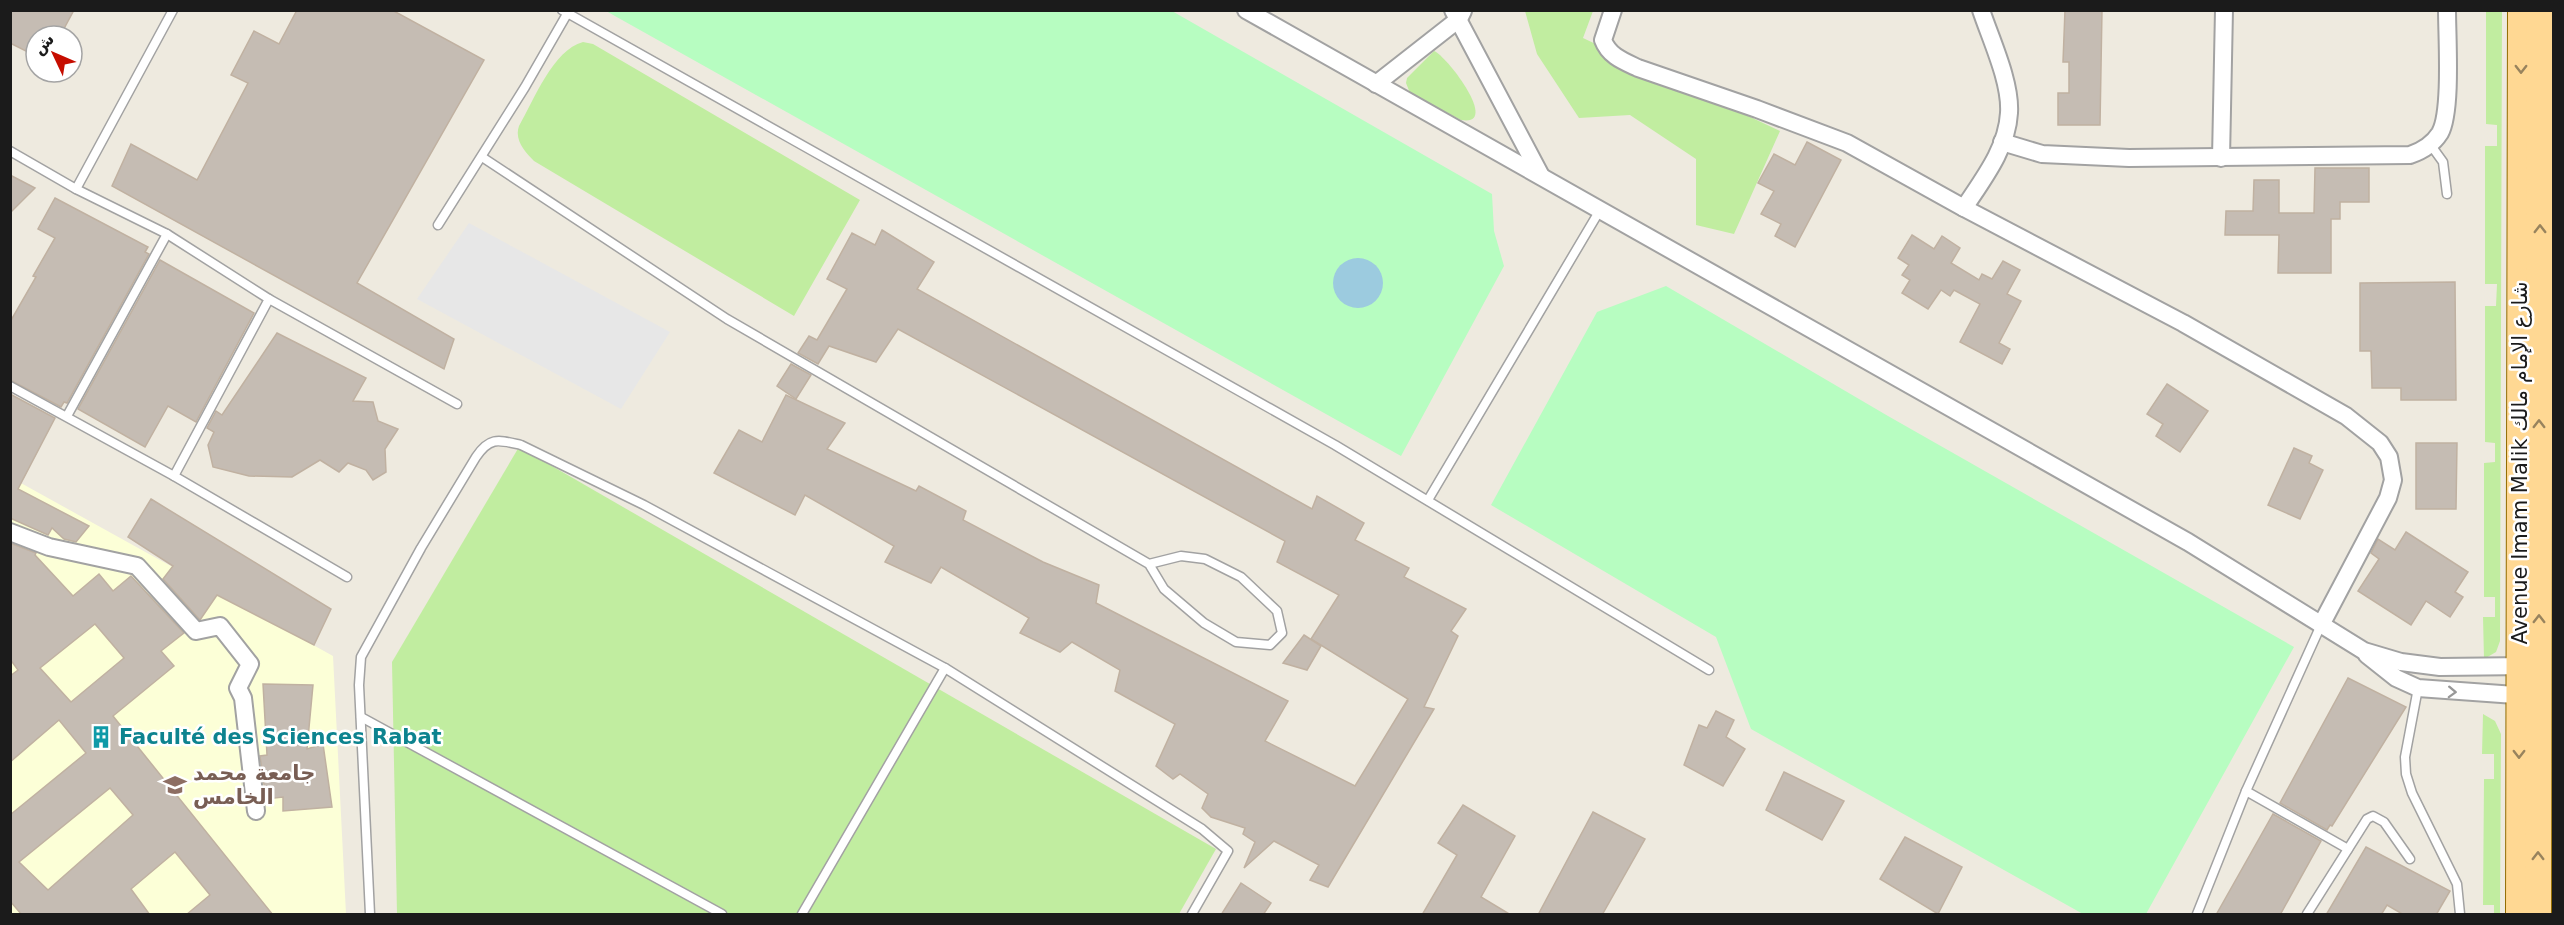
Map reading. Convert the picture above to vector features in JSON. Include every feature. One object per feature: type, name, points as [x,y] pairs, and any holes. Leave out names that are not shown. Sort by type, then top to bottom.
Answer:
[{"type":"main road","name":"Avenue Imam Malik شارع الإمام مالك","points":[[2521,10],[2529,696],[2538,915]]},
{"type":"main road","name":"Avenue Imam Malik شارع الإمام مالك","points":[[2529,666],[2540,10]]},
{"type":"main road","name":"Avenue Imam Malik شارع الإمام مالك","points":[[2519,915],[2529,696]]},
{"type":"street","points":[[1246,10],[2188,542],[2364,651],[2396,678],[2418,688],[2529,696]]},
{"type":"street","points":[[1612,10],[1603,40],[1611,54],[1619,59],[1658,76],[1757,109],[1847,143],[1964,208],[2183,322],[2346,416],[2380,443],[2389,457],[2393,480],[2388,498],[2321,625]]},
{"type":"street","points":[[1964,208],[1994,162],[2009,114],[2008,98],[1981,10]]},
{"type":"street","points":[[2221,158],[2224,10]]},
{"type":"street","points":[[2002,142],[2042,154],[2129,158],[2384,157],[2421,152],[2440,132],[2446,111],[2447,10]]},
{"type":"street","points":[[1376,84],[1458,13],[1541,177]]},
{"type":"street","points":[[10,532],[49,547],[137,566],[196,630],[220,626],[249,664],[238,688],[243,698],[256,811]]},
{"type":"street","points":[[2364,651],[2401,662],[2440,667],[2529,666]]},
{"type":"lane","points":[[76,189],[173,10]]},
{"type":"lane","points":[[438,225],[482,158],[565,12],[1184,358],[1428,500],[1709,670]]},
{"type":"lane","points":[[2430,144],[2443,162],[2447,194]]},
{"type":"lane","points":[[10,151],[76,189],[167,234],[269,299],[457,404]]},
{"type":"lane","points":[[482,158],[727,319],[1149,564],[1164,589],[1204,622],[1236,642],[1270,645],[1282,633],[1277,611],[1241,577],[1206,559],[1180,556],[1149,564]]},
{"type":"lane","points":[[1428,500],[1600,210]]},
{"type":"lane","points":[[67,416],[167,234]]},
{"type":"lane","points":[[174,476],[269,299]]},
{"type":"lane","points":[[10,386],[174,476],[347,577]]},
{"type":"lane","points":[[370,915],[361,717],[361,657],[420,548],[476,457],[487,443],[500,440],[521,445],[644,505],[945,668],[1202,829],[1228,848],[1192,915]]},
{"type":"lane","points":[[2197,915],[2246,791],[2321,625]]},
{"type":"lane","points":[[802,915],[945,668]]},
{"type":"lane","points":[[2418,688],[2405,757],[2406,774],[2412,793],[2457,884],[2460,915]]},
{"type":"lane","points":[[361,717],[722,915]]},
{"type":"lane","points":[[2246,791],[2348,849]]},
{"type":"lane","points":[[2307,915],[2364,823],[2373,816],[2384,822],[2410,859]]},
{"type":"shaded area","points":[[469,223],[670,332],[621,409],[417,299]]},
{"type":"shaded area","name":"جامعة محمد الخامس","points":[[10,477],[333,656],[346,914],[11,914]]},
{"type":"green space","points":[[2502,10],[2500,641],[2496,652],[2484,659],[2483,617],[2495,617],[2495,597],[2484,597],[2484,463],[2495,462],[2495,443],[2485,442],[2485,306],[2496,306],[2497,284],[2485,284],[2485,146],[2497,146],[2497,125],[2486,124],[2486,11]]},
{"type":"green space","points":[[606,11],[1172,11],[1492,194],[1494,231],[1504,266],[1401,456]]},
{"type":"green space","points":[[1525,11],[1593,11],[1583,38],[1780,131],[1734,234],[1696,225],[1696,159],[1630,115],[1579,118],[1537,54]]},
{"type":"green space","points":[[583,42],[593,44],[860,200],[794,316],[534,161],[524,150],[519,141],[519,126],[545,77],[562,55]]},
{"type":"green space","points":[[1434,51],[1449,65],[1467,90],[1475,113],[1472,119],[1461,120],[1410,93],[1406,83],[1407,78]]},
{"type":"green space","points":[[1666,286],[1888,416],[2294,647],[2146,914],[2083,914],[1751,729],[1716,637],[1491,505],[1597,312]]},
{"type":"green space","points":[[519,447],[1216,849],[1179,914],[397,914],[392,662]]},
{"type":"green space","points":[[2483,714],[2495,721],[2501,734],[2500,914],[2494,914],[2494,905],[2483,905],[2484,779],[2494,779],[2494,754],[2482,754]]},
{"type":"water","points":[[1358,258],[1367,260],[1378,269],[1383,283],[1381,292],[1372,303],[1358,308],[1349,306],[1338,297],[1333,283],[1335,274],[1344,263]]},
{"type":"building","points":[[10,10],[74,10],[66,24],[24,24],[24,50],[10,43]]},
{"type":"building","points":[[297,10],[392,10],[484,60],[357,283],[454,339],[444,369],[112,186],[131,144],[197,180],[248,83],[231,75],[254,31],[279,44]]},
{"type":"building","points":[[2065,10],[2102,10],[2100,125],[2058,125],[2058,93],[2069,93],[2069,62],[2063,62]]},
{"type":"building","points":[[1807,142],[1841,160],[1795,247],[1775,236],[1781,224],[1761,214],[1774,191],[1758,183],[1774,154],[1795,165]]},
{"type":"building","points":[[2315,168],[2369,168],[2369,202],[2340,202],[2340,219],[2331,219],[2331,273],[2278,273],[2279,235],[2225,235],[2226,211],[2253,211],[2254,180],[2279,180],[2279,213],[2314,213]]},
{"type":"building","points":[[10,175],[35,188],[10,213]]},
{"type":"building","points":[[55,198],[148,247],[145,252],[149,254],[67,403],[64,402],[61,407],[10,380],[10,322],[55,238],[38,229]]},
{"type":"building","points":[[882,230],[934,262],[917,289],[1312,509],[1317,496],[1364,523],[1355,540],[1409,568],[1404,577],[1466,609],[1451,631],[1458,636],[1424,707],[1434,709],[1328,887],[1310,880],[1319,865],[1274,841],[1244,868],[1255,842],[1243,834],[1245,828],[1211,817],[1202,808],[1208,794],[1180,774],[1173,779],[1156,766],[1175,724],[1115,691],[1120,670],[1072,642],[1060,652],[1020,633],[1029,618],[941,567],[931,583],[885,562],[894,546],[805,495],[795,515],[714,473],[739,430],[762,442],[786,395],[845,423],[827,449],[916,491],[919,486],[966,511],[963,520],[1043,562],[1099,585],[1096,603],[1288,701],[1265,741],[1355,786],[1408,699],[1311,639],[1339,595],[1277,562],[1285,541],[898,329],[876,362],[829,346],[818,364],[798,353],[809,336],[817,340],[847,289],[827,279],[852,233],[875,245]]},
{"type":"building","points":[[1912,235],[1934,249],[1942,236],[1960,248],[1951,263],[1979,280],[1982,274],[1992,279],[2003,261],[2020,270],[2007,294],[2021,301],[1999,343],[2010,349],[2002,364],[1960,342],[1980,304],[1954,290],[1950,296],[1941,290],[1928,309],[1902,293],[1910,280],[1902,275],[1909,265],[1898,258]]},
{"type":"building","points":[[160,260],[254,313],[196,422],[168,406],[145,447],[78,409]]},
{"type":"building","points":[[2455,282],[2456,400],[2401,400],[2401,388],[2372,388],[2371,351],[2360,351],[2360,283]]},
{"type":"building","points":[[277,333],[366,378],[353,401],[373,402],[378,421],[398,429],[385,449],[386,472],[373,480],[366,470],[348,463],[339,472],[320,460],[292,477],[249,476],[213,467],[208,445],[214,432],[207,428],[216,411],[222,415]]},
{"type":"building","points":[[791,364],[811,375],[796,399],[777,386]]},
{"type":"building","points":[[2167,384],[2208,411],[2180,452],[2156,436],[2163,424],[2147,414]]},
{"type":"building","points":[[10,394],[55,418],[18,489],[89,526],[76,542],[64,539],[52,528],[48,535],[10,518]]},
{"type":"building","points":[[2416,443],[2457,443],[2456,509],[2416,509]]},
{"type":"building","points":[[2294,448],[2312,456],[2309,463],[2323,470],[2300,519],[2268,505]]},
{"type":"building","points":[[151,499],[331,609],[314,645],[217,595],[200,620],[163,579],[173,566],[128,537]]},
{"type":"building","points":[[2406,532],[2468,572],[2455,592],[2463,597],[2450,617],[2426,601],[2411,625],[2358,591],[2379,559],[2371,553],[2378,539],[2395,550]]},
{"type":"building","points":[[10,543],[36,553],[35,555],[73,596],[99,574],[113,591],[131,576],[184,633],[161,651],[174,666],[113,716],[273,915],[186,915],[210,895],[175,852],[131,889],[150,915],[22,915],[10,901],[10,815],[86,753],[59,720],[10,762],[10,676],[18,670],[10,659]],"holes":[[[95,624],[124,658],[71,702],[40,668]],[[110,788],[133,815],[48,890],[19,862]]]},
{"type":"building","points":[[1304,635],[1321,646],[1307,670],[1283,663]]},
{"type":"building","points":[[2348,678],[2406,707],[2332,826],[2330,825],[2327,830],[2280,803]]},
{"type":"building","points":[[263,684],[313,685],[307,749],[323,744],[332,807],[283,811],[283,797],[266,799],[260,756],[267,755]]},
{"type":"building","points":[[1716,711],[1734,720],[1726,737],[1745,749],[1723,786],[1684,765],[1699,725],[1707,728]]},
{"type":"building","points":[[1784,772],[1844,801],[1822,840],[1766,810]]},
{"type":"building","points":[[1463,805],[1515,836],[1481,897],[1511,915],[1422,915],[1457,855],[1438,843]]},
{"type":"building","points":[[1593,812],[1645,839],[1602,915],[1538,915]]},
{"type":"building","points":[[2273,814],[2321,841],[2280,915],[2216,915]]},
{"type":"building","points":[[1905,837],[1962,867],[1938,914],[1880,879]]},
{"type":"building","points":[[2366,847],[2450,891],[2436,915],[2404,915],[2387,905],[2381,915],[2326,915]]},
{"type":"building","points":[[1241,883],[1271,903],[1263,915],[1221,915]]},
{"type":"place","name":"Faculté des Sciences Rabat","points":[[101,737]]},
{"type":"place","name":"جامعة محمد الخامس","points":[[175,785]]}]
